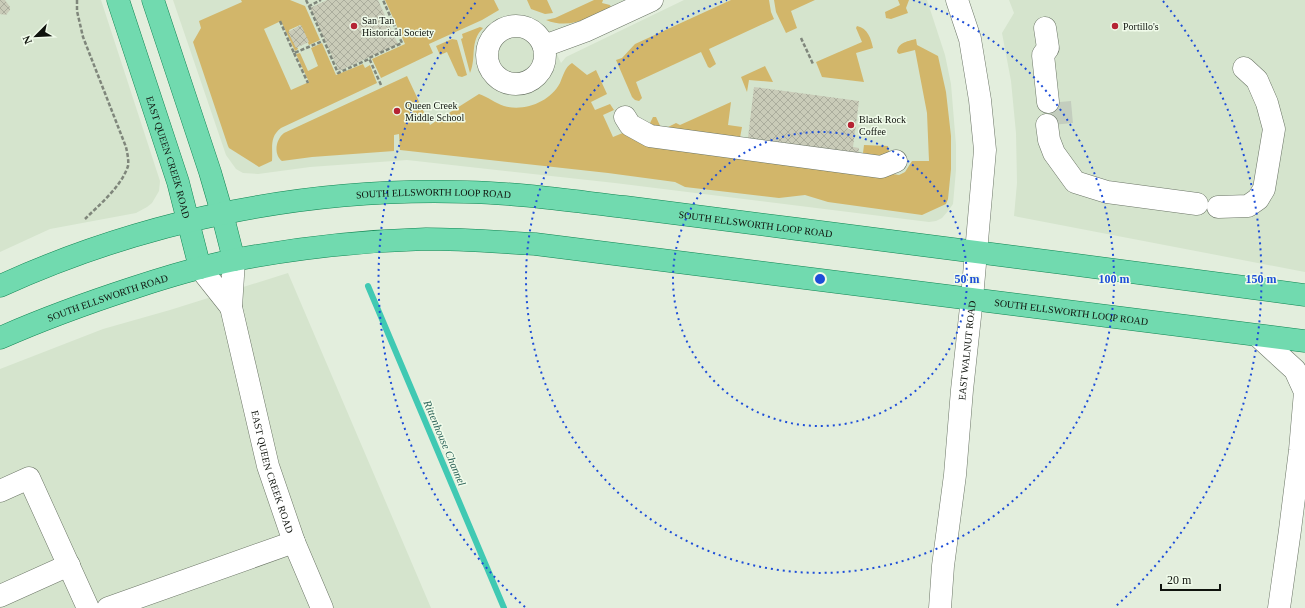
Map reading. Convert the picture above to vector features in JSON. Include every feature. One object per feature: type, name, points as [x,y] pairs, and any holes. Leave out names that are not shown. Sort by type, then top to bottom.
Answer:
[{"type":"main road","name":"EAST QUEEN CREEK ROAD","points":[[118,0],[178,182],[205,217],[217,264]]},
{"type":"main road","name":"EAST QUEEN CREEK ROAD","points":[[153,0],[217,264]]},
{"type":"main road","name":"SOUTH ELLSWORTH LOOP ROAD","points":[[205,217],[316,198],[372,193],[463,192],[510,194],[1305,295]]},
{"type":"main road","points":[[0,286],[41,268],[101,247],[205,217]]},
{"type":"main road","name":"SOUTH ELLSWORTH LOOP ROAD","points":[[217,264],[301,250],[367,242],[426,239],[474,240],[534,244],[1305,341]]},
{"type":"main road","name":"SOUTH ELLSWORTH ROAD","points":[[0,338],[82,304],[154,281],[217,264]]},
{"type":"street","points":[[544,46],[585,31],[652,0]]},
{"type":"street","name":"EAST WALNUT ROAD","points":[[940,608],[943,566],[955,475],[985,150],[980,100],[970,40],[957,0]]},
{"type":"street","points":[[1046,38],[1054,54],[1054,102]]},
{"type":"street","points":[[1218,207],[1248,206],[1258,199],[1264,189],[1274,129],[1268,103],[1258,80],[1244,68]]},
{"type":"street","points":[[625,117],[630,125],[650,136],[881,167],[896,162]]},
{"type":"street","points":[[1055,124],[1062,142],[1054,153],[1075,182],[1107,192],[1197,204]]},
{"type":"street","name":"EAST QUEEN CREEK ROAD","points":[[217,264],[230,307]]},
{"type":"street","name":"EAST QUEEN CREEK ROAD","points":[[217,264],[230,307],[268,466],[294,542],[322,608]]},
{"type":"street","points":[[1259,336],[1295,370],[1305,392],[1300,450],[1279,608]]},
{"type":"street","points":[[0,490],[29,478],[88,608]]},
{"type":"street","points":[[108,608],[294,542]]},
{"type":"street","points":[[0,596],[69,565]]},
{"type":"path","points":[[77,0],[77,11],[83,37],[126,147],[128,164],[120,180],[106,199],[85,219]]},
{"type":"path","points":[[306,0],[338,73],[402,43],[383,0]]},
{"type":"path","points":[[309,6],[321,0]]},
{"type":"path","points":[[280,21],[308,83]]},
{"type":"path","points":[[801,38],[813,64]]},
{"type":"path","points":[[294,53],[323,40]]},
{"type":"path","points":[[370,59],[381,85]]},
{"type":"shaded area","points":[[0,0],[101,0],[160,181],[159,191],[152,203],[147,207],[136,213],[50,229],[0,252]]},
{"type":"shaded area","points":[[173,0],[628,0],[549,37],[561,63],[566,57],[684,0],[927,0],[945,55],[951,84],[956,145],[956,170],[953,204],[942,218],[929,222],[615,183],[407,160],[310,167],[258,174],[243,173],[236,169],[226,155]]},
{"type":"shaded area","points":[[241,0],[290,0],[305,6],[320,40],[309,45],[300,25],[289,30],[298,49],[295,51],[281,21],[264,29],[291,90],[309,82],[296,54],[300,53],[308,71],[318,66],[311,48],[322,43],[336,75],[363,64],[365,68],[370,65],[377,83],[281,128],[277,131],[273,139],[272,161],[259,167],[229,148],[193,42],[201,28],[199,21],[242,2]]},
{"type":"shaded area","points":[[385,0],[494,0],[499,10],[482,20],[429,44],[433,53],[381,78],[372,59],[405,44]]},
{"type":"shaded area","points":[[527,0],[547,0],[553,13],[545,14],[531,9]]},
{"type":"shaded area","points":[[594,0],[603,0],[602,3],[610,5],[611,8],[572,23],[563,24],[546,20],[555,18]]},
{"type":"shaded area","points":[[731,0],[769,0],[774,19],[709,49],[716,64],[710,68],[708,67],[701,52],[636,82],[642,98],[639,101],[635,100],[632,97],[616,60],[622,58],[635,44]]},
{"type":"shaded area","points":[[774,0],[815,0],[791,11],[797,28],[786,33],[776,12]]},
{"type":"shaded area","points":[[898,0],[909,0],[906,8],[908,13],[891,19],[886,18],[885,12],[900,5]]},
{"type":"shaded area","name":"Portillo's","points":[[1009,0],[1305,0],[1305,272],[1014,216],[1017,183],[1016,133],[1011,81],[1002,33],[1014,13]]},
{"type":"shaded area","points":[[857,26],[866,31],[873,48],[856,53],[864,82],[822,77],[816,62],[862,42],[856,28]]},
{"type":"shaded area","points":[[480,27],[483,28],[476,39],[470,73],[461,39],[463,38],[462,34]]},
{"type":"shaded area","points":[[452,39],[457,40],[467,75],[462,77],[458,76],[447,52],[440,55],[436,46]]},
{"type":"shaded area","points":[[916,39],[917,45],[938,56],[946,92],[951,136],[951,169],[948,199],[946,204],[922,215],[828,202],[805,195],[779,198],[685,187],[675,182],[608,173],[400,150],[399,134],[394,135],[394,151],[312,157],[282,161],[277,155],[277,143],[284,133],[407,76],[430,125],[479,94],[501,105],[512,108],[520,108],[536,104],[556,90],[566,69],[572,63],[587,75],[596,70],[607,94],[591,102],[595,110],[610,104],[614,110],[603,115],[613,137],[625,132],[899,175],[905,172],[912,161],[929,161],[927,113],[915,50],[899,54],[897,52],[899,46],[907,41]]},
{"type":"shaded area","points":[[765,66],[773,82],[749,80],[747,92],[741,77]]},
{"type":"shaded area","points":[[731,102],[728,125],[742,127],[739,143],[656,132],[651,128],[650,123],[653,117],[656,117],[662,130],[676,123],[680,125]]},
{"type":"shaded area","points":[[864,145],[888,146],[889,152],[884,157],[863,153]]},
{"type":"shaded area","points":[[288,273],[431,608],[0,608],[0,369],[103,329],[170,310]]},
{"type":"building","points":[[0,0],[5,0],[10,7],[10,10],[6,15],[0,14]]},
{"type":"building","name":"San Tan Historical Society","points":[[327,0],[378,0],[398,44],[339,71],[310,8]]},
{"type":"building","points":[[301,25],[309,42],[296,48],[288,32]]},
{"type":"building","points":[[754,87],[859,101],[853,147],[859,148],[858,158],[748,138]]},
{"type":"waterway","name":"Rittenhouse Channel","points":[[368,286],[504,608]]},
{"type":"tunnel","points":[[1060,102],[1062,124]]},
{"type":"place","name":"San Tan Historical Society","points":[[354,26]]},
{"type":"place","name":"Portillo's","points":[[1115,26]]},
{"type":"place","name":"Queen Creek Middle School","points":[[397,111]]},
{"type":"place","name":"Black Rock Coffee","points":[[851,125]]}]
